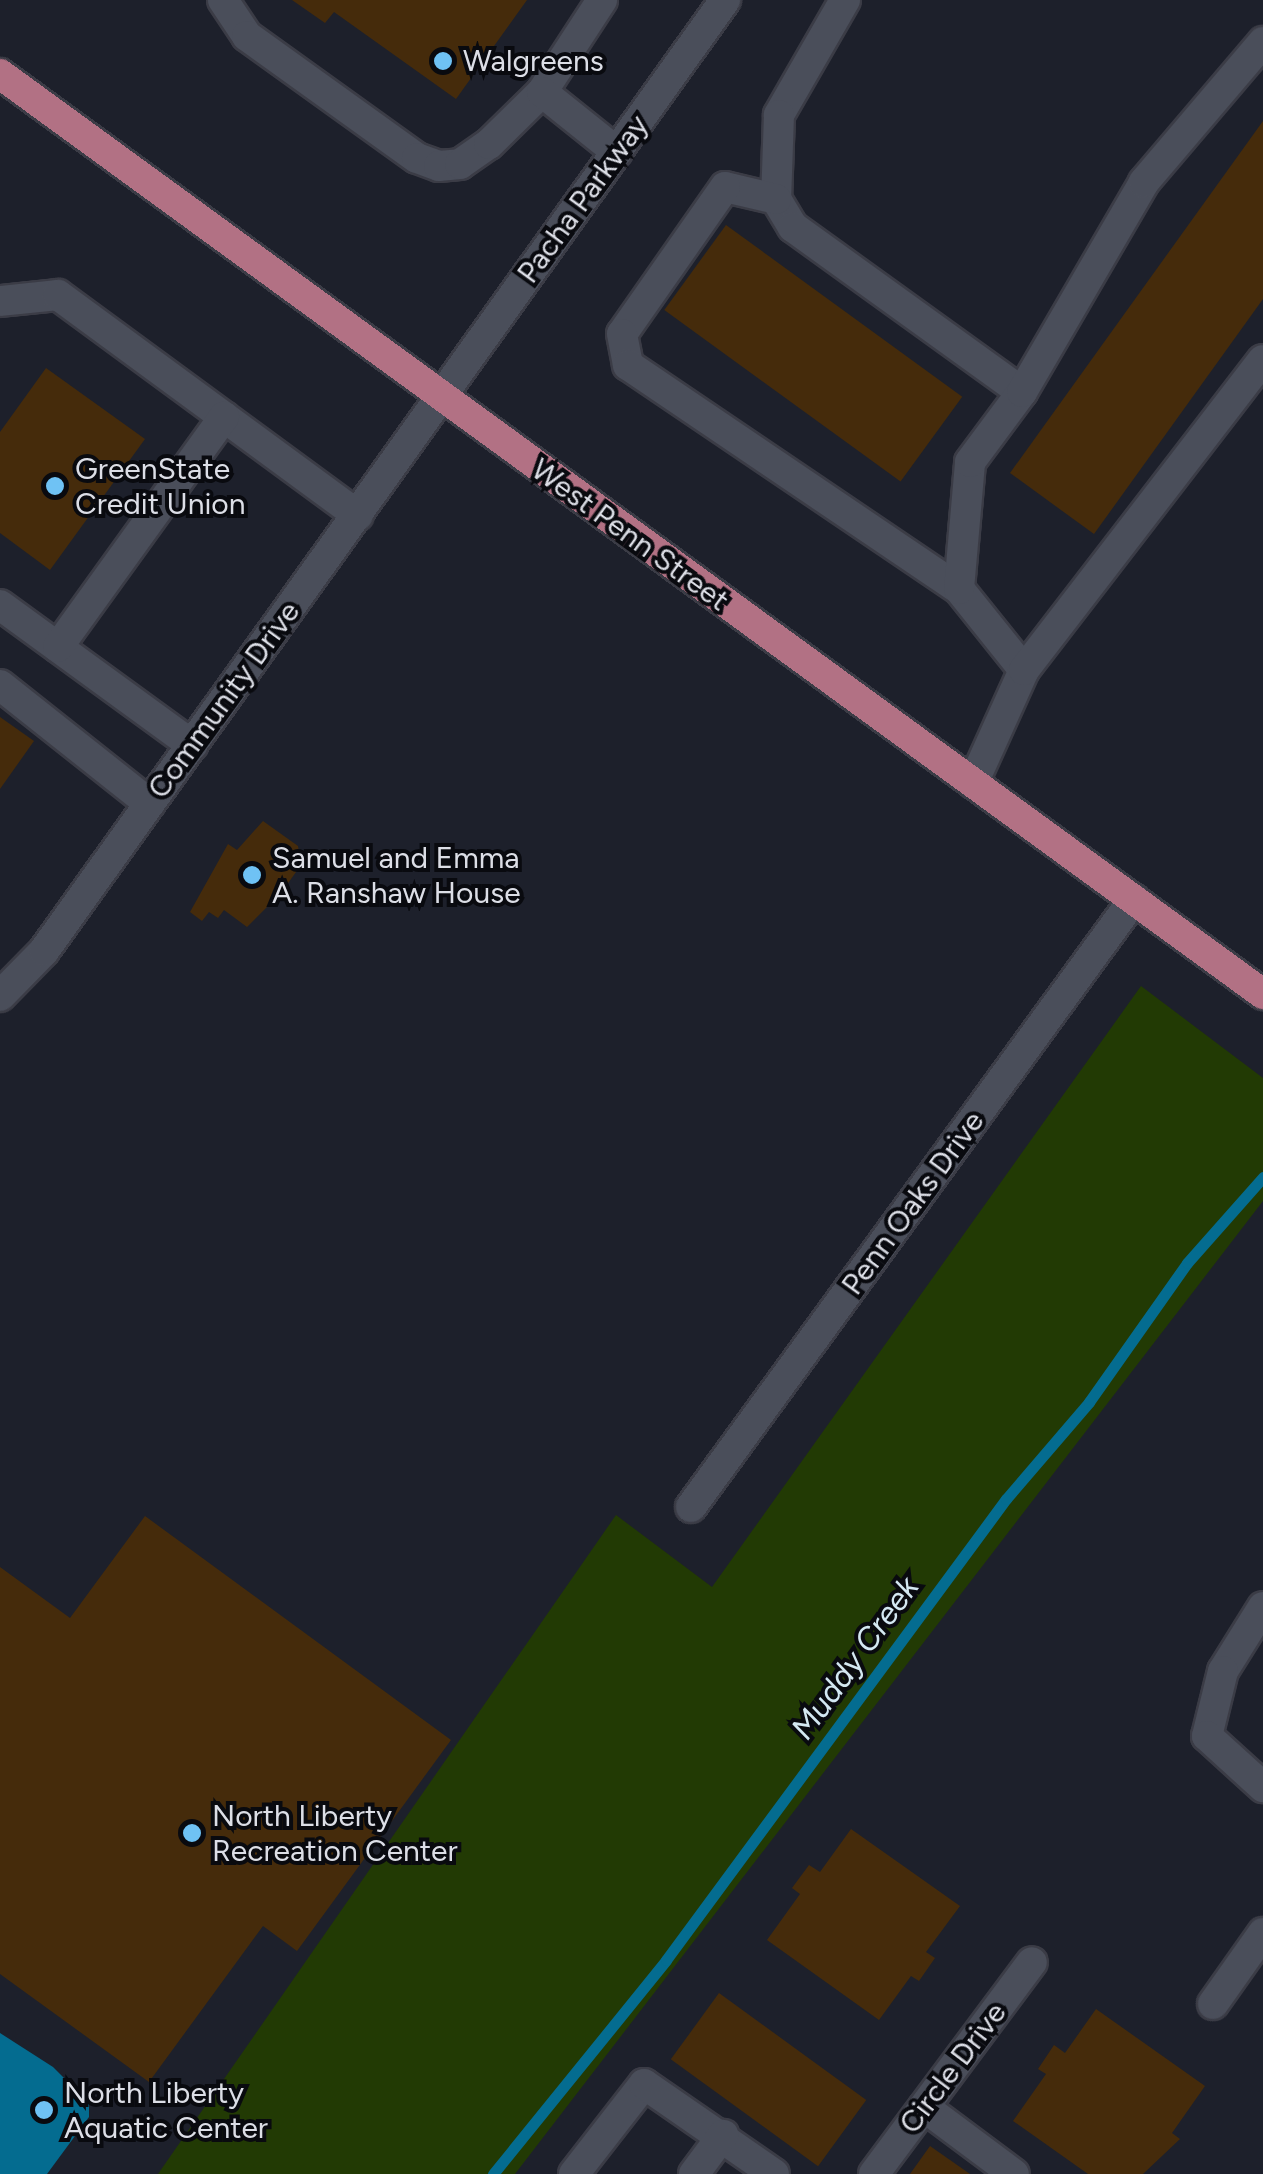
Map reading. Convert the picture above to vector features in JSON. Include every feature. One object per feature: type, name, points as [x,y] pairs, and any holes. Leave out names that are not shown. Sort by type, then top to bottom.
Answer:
[{"type":"main road","name":"West Penn Street","points":[[0,74],[1263,994]]},
{"type":"street","points":[[223,0],[246,36],[417,158],[439,166],[460,164],[489,144],[542,92],[602,0]]},
{"type":"street","name":"Pacha Parkway","points":[[442,399],[725,0]]},
{"type":"street","points":[[845,0],[780,115],[776,199],[793,227],[1022,392]]},
{"type":"street","points":[[959,589],[970,462],[1022,392],[1144,182],[1263,42]]},
{"type":"street","points":[[542,92],[617,152]]},
{"type":"street","points":[[776,199],[724,187],[622,334],[628,364],[959,589],[1024,670]]},
{"type":"street","points":[[0,302],[58,296],[358,515]]},
{"type":"street","points":[[973,783],[1024,670],[1263,360]]},
{"type":"street","name":"Community Drive","points":[[0,996],[44,951],[442,399]]},
{"type":"street","points":[[58,648],[224,417]]},
{"type":"street","points":[[0,605],[192,745]]},
{"type":"street","points":[[0,685],[150,804]]},
{"type":"street","name":"Penn Oaks Drive","points":[[691,1507],[1134,899]]},
{"type":"street","points":[[1263,1607],[1223,1671],[1207,1736],[1263,1786]]},
{"type":"street","points":[[1212,2004],[1263,1933]]},
{"type":"street","name":"Circle Drive","points":[[874,2174],[1032,1962]]},
{"type":"street","points":[[574,2174],[644,2084],[723,2135],[774,2174]]},
{"type":"street","points":[[924,2107],[1014,2174]]},
{"type":"street","points":[[694,2174],[723,2135]]},
{"type":"green space","points":[[1141,986],[1263,1078],[1263,1201],[515,2174],[158,2174],[616,1515],[712,1587]]},
{"type":"water","name":"North Liberty Aquatic Center","points":[[0,2033],[53,2067],[89,2103],[89,2117],[47,2174],[0,2174]]},
{"type":"building","name":"Walgreens","points":[[292,0],[527,0],[456,99],[334,12],[325,23]]},
{"type":"building","points":[[1263,121],[1263,299],[1094,534],[1010,473]]},
{"type":"building","points":[[726,225],[962,397],[901,482],[664,310]]},
{"type":"building","name":"GreenState Credit Union","points":[[46,368],[145,439],[50,570],[0,533],[0,432]]},
{"type":"building","points":[[0,717],[34,741],[0,789]]},
{"type":"building","name":"Samuel and Emma A. Ranshaw House","points":[[263,821],[298,846],[301,865],[281,893],[247,927],[224,910],[218,918],[209,912],[202,921],[190,912],[228,844],[237,850]]},
{"type":"building","name":"North Liberty Recreation Center","points":[[145,1516],[451,1740],[297,1951],[263,1926],[149,2082],[0,1974],[0,1567],[70,1618]]},
{"type":"building","points":[[851,1829],[960,1906],[926,1952],[935,1958],[919,1981],[911,1976],[879,2020],[767,1940],[800,1894],[792,1888],[809,1865],[820,1872]]},
{"type":"building","points":[[719,1993],[866,2100],[818,2166],[671,2059]]},
{"type":"building","points":[[1096,2009],[1205,2086],[1172,2133],[1180,2139],[1143,2174],[1088,2174],[1013,2121],[1046,2074],[1038,2069],[1054,2045],[1065,2053]]},
{"type":"building","points":[[930,2146],[970,2174],[910,2174]]},
{"type":"waterway","name":"Muddy Creek","points":[[493,2174],[666,1960],[1006,1499],[1089,1402],[1187,1263],[1263,1177]]},
{"type":"place","name":"Walgreens","points":[[443,61]]},
{"type":"place","name":"GreenState Credit Union","points":[[55,486]]},
{"type":"place","name":"Samuel and Emma A. Ranshaw House","points":[[252,875]]},
{"type":"place","name":"North Liberty Recreation Center","points":[[192,1833]]},
{"type":"place","name":"North Liberty Aquatic Center","points":[[44,2110]]}]
